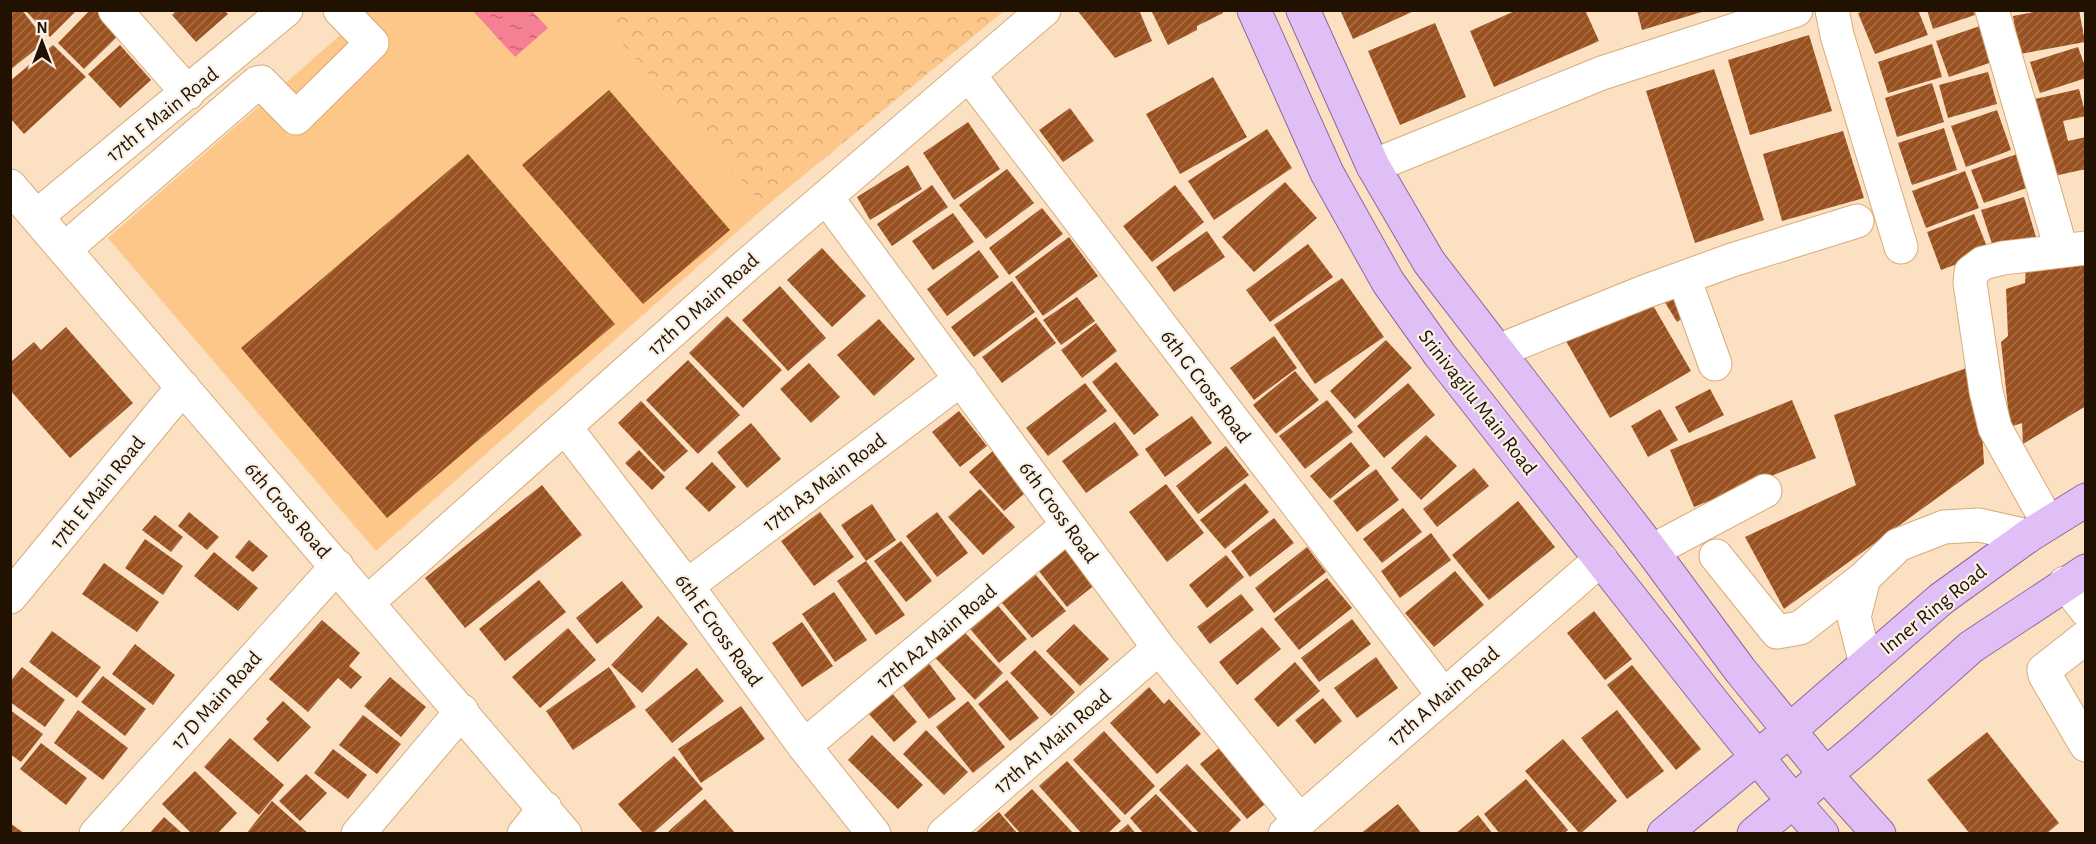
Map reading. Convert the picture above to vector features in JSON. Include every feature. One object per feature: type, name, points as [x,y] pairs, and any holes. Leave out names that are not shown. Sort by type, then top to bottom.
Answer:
[{"type":"main road","name":"Srinivagilu Main Road","points":[[1254,10],[1327,173],[1388,282],[1440,355],[1793,801],[1822,834]]},
{"type":"main road","points":[[1303,10],[1373,166],[1429,262],[1652,551],[1740,670],[1825,774],[1879,834]]},
{"type":"main road","name":"Inner Ring Road","points":[[1664,834],[1790,730],[1941,599],[2038,529],[2085,500]]},
{"type":"main road","points":[[1754,834],[1862,745],[1971,647],[2075,577]]},
{"type":"street","points":[[115,10],[188,93]]},
{"type":"street","name":"17th F Main Road","points":[[37,216],[286,10]]},
{"type":"street","points":[[65,249],[257,83],[261,82],[296,118],[372,43],[340,10]]},
{"type":"street","name":"17th D Main Road","points":[[368,602],[739,272],[1044,10]]},
{"type":"street","points":[[1373,166],[1602,73],[1796,10]]},
{"type":"street","points":[[1832,10],[1837,35],[1901,247]]},
{"type":"street","points":[[1716,556],[1777,632],[1800,628],[1864,578],[1898,545],[1944,527],[1979,525],[2038,529],[1995,428],[1986,391],[1970,283],[1971,272],[1983,263],[2071,242],[1992,10]]},
{"type":"street","name":"6th G Cross Road","points":[[969,75],[1444,696]]},
{"type":"street","name":"6th Cross Road","points":[[10,186],[565,834]]},
{"type":"street","name":"6th Cross Road","points":[[826,197],[1293,827]]},
{"type":"street","points":[[1498,351],[1732,260],[1857,221]]},
{"type":"street","points":[[1684,278],[1715,364]]},
{"type":"street","name":"17th A3 Main Road","points":[[687,586],[961,379]]},
{"type":"street","name":"17th E Main Road","points":[[12,591],[183,387]]},
{"type":"street","name":"6th E Cross Road","points":[[565,427],[687,586],[804,746],[874,834]]},
{"type":"street","points":[[1652,551],[1765,491]]},
{"type":"street","name":"17th A2 Main Road","points":[[804,746],[1068,525]]},
{"type":"street","name":"17th A Main Road","points":[[1293,827],[1601,559]]},
{"type":"street","name":"17 D Main Road","points":[[96,834],[337,566]]},
{"type":"street","points":[[2075,577],[2085,610]]},
{"type":"street","points":[[1864,578],[1854,617],[1866,663]]},
{"type":"street","points":[[2085,637],[2044,670],[2085,745]]},
{"type":"street","name":"17th A1 Main Road","points":[[945,834],[1159,648]]},
{"type":"street","points":[[358,834],[462,711]]},
{"type":"street","points":[[524,834],[545,808]]},
{"type":"green space","points":[[369,10],[593,11],[765,207],[376,551],[108,238]]},
{"type":"green space","points":[[593,11],[1004,11],[765,207]]},
{"type":"water","points":[[473,11],[532,11],[548,28],[515,57]]},
{"type":"building","points":[[22,10],[46,41],[10,70],[10,12]]},
{"type":"building","points":[[25,10],[77,10],[50,37]]},
{"type":"building","points":[[90,10],[97,10],[120,34],[84,69],[58,43]]},
{"type":"building","points":[[177,10],[224,10],[228,14],[196,42],[172,15]]},
{"type":"building","points":[[1077,10],[1139,10],[1152,41],[1115,58]]},
{"type":"building","points":[[1151,10],[1222,10],[1223,13],[1197,26],[1197,30],[1168,45]]},
{"type":"building","points":[[1340,10],[1416,10],[1353,39]]},
{"type":"building","points":[[1517,10],[1585,10],[1599,41],[1494,87],[1470,31]]},
{"type":"building","points":[[1637,10],[1704,10],[1705,11],[1642,30]]},
{"type":"building","points":[[1867,10],[1918,10],[1928,35],[1875,54],[1858,13]]},
{"type":"building","points":[[1927,10],[1973,10],[1975,15],[1933,29]]},
{"type":"building","points":[[2044,10],[2079,10],[2085,42],[2020,54],[2013,16]]},
{"type":"building","points":[[1435,23],[1466,97],[1400,125],[1368,51]]},
{"type":"building","points":[[1980,26],[1992,62],[1949,77],[1936,41]]},
{"type":"building","points":[[1809,35],[1832,111],[1750,135],[1728,60]]},
{"type":"building","points":[[1932,44],[1942,77],[1888,93],[1878,62]]},
{"type":"building","points":[[53,45],[86,77],[24,134],[10,118],[10,81]]},
{"type":"building","points":[[120,45],[151,80],[120,108],[88,74]]},
{"type":"building","points":[[2078,47],[2086,69],[2086,78],[2040,93],[2030,62]]},
{"type":"building","points":[[1714,69],[1764,220],[1695,243],[1646,91]]},
{"type":"building","points":[[1988,72],[1997,104],[1948,118],[1939,85]]},
{"type":"building","points":[[1213,77],[1247,137],[1180,174],[1146,114]]},
{"type":"building","points":[[1932,83],[1944,122],[1897,137],[1885,98]]},
{"type":"building","points":[[2079,89],[2086,116],[2063,121],[2068,141],[2086,137],[2086,169],[2054,176],[2035,99]]},
{"type":"building","points":[[609,90],[730,230],[643,304],[522,165]]},
{"type":"building","points":[[1070,108],[1094,141],[1063,162],[1039,130]]},
{"type":"building","points":[[1997,110],[2011,150],[1966,167],[1951,126]]},
{"type":"building","points":[[968,122],[1000,169],[954,200],[923,153]]},
{"type":"building","points":[[1944,128],[1957,170],[1912,185],[1898,143]]},
{"type":"building","points":[[1267,129],[1292,168],[1214,220],[1188,181]]},
{"type":"building","points":[[1843,131],[1864,198],[1782,221],[1763,154]]},
{"type":"building","points":[[2020,153],[2032,186],[1984,203],[1971,170]]},
{"type":"building","points":[[468,154],[615,324],[387,518],[241,348]]},
{"type":"building","points":[[908,165],[922,189],[870,220],[857,197]]},
{"type":"building","points":[[1007,169],[1034,203],[986,239],[959,205]]},
{"type":"building","points":[[1965,171],[1979,208],[1926,228],[1912,191]]},
{"type":"building","points":[[1285,182],[1317,218],[1254,272],[1222,237]]},
{"type":"building","points":[[932,185],[948,207],[892,246],[877,224]]},
{"type":"building","points":[[1175,185],[1204,222],[1152,262],[1123,226]]},
{"type":"building","points":[[2024,197],[2036,237],[1994,250],[1981,210]]},
{"type":"building","points":[[1042,208],[1063,234],[1009,275],[989,248]]},
{"type":"building","points":[[953,213],[974,242],[933,270],[912,241]]},
{"type":"building","points":[[1974,214],[1989,252],[1941,270],[1927,232]]},
{"type":"building","points":[[1207,231],[1225,257],[1174,292],[1156,267]]},
{"type":"building","points":[[1069,237],[1098,276],[1043,316],[1015,277]]},
{"type":"building","points":[[1308,244],[1333,277],[1270,322],[1246,290]]},
{"type":"building","points":[[822,248],[866,296],[832,327],[787,280]]},
{"type":"building","points":[[979,250],[999,277],[947,316],[927,289]]},
{"type":"building","points":[[2086,261],[2086,406],[2023,444],[2022,423],[2010,427],[2001,342],[2008,336],[2006,289],[2025,283],[2026,268]]},
{"type":"building","points":[[1342,278],[1384,337],[1315,384],[1274,325]]},
{"type":"building","points":[[1012,281],[1035,312],[974,357],[951,327]]},
{"type":"building","points":[[780,286],[826,338],[788,371],[742,320]]},
{"type":"building","points":[[1675,288],[1691,313],[1677,322],[1661,296]]},
{"type":"building","points":[[1647,295],[1691,371],[1610,418],[1566,341]]},
{"type":"building","points":[[1077,297],[1095,321],[1061,345],[1043,320]]},
{"type":"building","points":[[727,316],[782,370],[743,408],[689,353]]},
{"type":"building","points":[[1036,317],[1056,343],[1002,383],[982,357]]},
{"type":"building","points":[[879,319],[915,359],[874,396],[837,355]]},
{"type":"building","points":[[1096,323],[1117,351],[1082,378],[1061,350]]},
{"type":"building","points":[[66,327],[133,403],[70,458],[10,390],[10,359],[12,361],[34,342],[41,350]]},
{"type":"building","points":[[1274,336],[1297,368],[1254,400],[1230,368]]},
{"type":"building","points":[[1386,340],[1412,368],[1355,419],[1330,391]]},
{"type":"building","points":[[688,360],[740,415],[698,454],[646,400]]},
{"type":"building","points":[[1116,362],[1159,415],[1134,435],[1092,382]]},
{"type":"building","points":[[809,363],[840,397],[811,423],[780,389]]},
{"type":"building","points":[[1978,364],[1984,464],[1784,609],[1745,537],[1856,485],[1834,415]]},
{"type":"building","points":[[1295,371],[1319,400],[1276,434],[1253,405]]},
{"type":"building","points":[[1085,383],[1107,411],[1048,456],[1026,428]]},
{"type":"building","points":[[1408,383],[1435,415],[1384,458],[1357,426]]},
{"type":"building","points":[[1710,389],[1724,415],[1689,433],[1675,407]]},
{"type":"building","points":[[1327,400],[1353,432],[1305,469],[1279,436]]},
{"type":"building","points":[[1792,400],[1816,458],[1694,507],[1670,450]]},
{"type":"building","points":[[641,401],[688,451],[664,472],[618,423]]},
{"type":"building","points":[[1660,409],[1678,440],[1648,457],[1631,426]]},
{"type":"building","points":[[959,411],[987,446],[960,467],[932,432]]},
{"type":"building","points":[[1192,416],[1212,443],[1165,477],[1145,449]]},
{"type":"building","points":[[1115,422],[1139,455],[1086,493],[1062,461]]},
{"type":"building","points":[[751,423],[781,459],[747,488],[717,452]]},
{"type":"building","points":[[1426,435],[1457,466],[1421,500],[1391,468]]},
{"type":"building","points":[[1351,442],[1370,466],[1330,499],[1310,476]]},
{"type":"building","points":[[1226,446],[1249,475],[1198,514],[1176,486]]},
{"type":"building","points":[[995,449],[1031,488],[1004,511],[969,472]]},
{"type":"building","points":[[639,450],[665,477],[652,490],[625,463]]},
{"type":"building","points":[[712,462],[736,487],[709,512],[685,488]]},
{"type":"building","points":[[1474,468],[1489,486],[1437,527],[1423,509]]},
{"type":"building","points":[[1376,469],[1399,500],[1357,532],[1333,501]]},
{"type":"building","points":[[1245,483],[1269,512],[1225,549],[1200,520]]},
{"type":"building","points":[[1166,484],[1204,533],[1167,562],[1129,512]]},
{"type":"building","points":[[542,485],[582,535],[465,628],[425,578]]},
{"type":"building","points":[[980,489],[1015,527],[983,555],[948,517]]},
{"type":"building","points":[[1518,501],[1555,547],[1489,600],[1452,555]]},
{"type":"building","points":[[872,504],[896,540],[866,561],[841,525]]},
{"type":"building","points":[[1403,508],[1422,532],[1382,563],[1363,539]]},
{"type":"building","points":[[189,512],[219,537],[207,550],[178,526]]},
{"type":"building","points":[[820,512],[854,557],[814,586],[781,541]]},
{"type":"building","points":[[937,512],[968,553],[937,577],[906,536]]},
{"type":"building","points":[[155,515],[183,537],[171,552],[142,530]]},
{"type":"building","points":[[1274,518],[1294,543],[1250,577],[1231,551]]},
{"type":"building","points":[[1431,533],[1451,560],[1400,598],[1381,571]]},
{"type":"building","points":[[1060,538],[1096,584],[1067,607],[1031,561]]},
{"type":"building","points":[[145,539],[183,566],[163,595],[125,568]]},
{"type":"building","points":[[249,540],[268,556],[253,572],[235,557]]},
{"type":"building","points":[[901,541],[932,581],[906,602],[874,561]]},
{"type":"building","points":[[1307,547],[1326,572],[1274,613],[1255,588]]},
{"type":"building","points":[[214,552],[258,588],[238,611],[194,576]]},
{"type":"building","points":[[1226,555],[1244,577],[1207,608],[1189,585]]},
{"type":"building","points":[[866,561],[905,615],[876,635],[837,581]]},
{"type":"building","points":[[104,563],[159,602],[137,632],[82,594]]},
{"type":"building","points":[[1030,568],[1066,611],[1032,638],[996,596]]},
{"type":"building","points":[[1455,571],[1484,605],[1434,647],[1405,613]]},
{"type":"building","points":[[1327,578],[1352,608],[1299,650],[1274,619]]},
{"type":"building","points":[[539,580],[566,612],[505,661],[479,629]]},
{"type":"building","points":[[622,581],[643,607],[597,644],[576,618]]},
{"type":"building","points":[[834,592],[867,640],[835,662],[802,614]]},
{"type":"building","points":[[1241,594],[1254,610],[1210,644],[1197,627]]},
{"type":"building","points":[[993,600],[1027,639],[999,663],[966,624]]},
{"type":"building","points":[[1594,611],[1632,659],[1605,680],[1567,633]]},
{"type":"building","points":[[658,616],[688,644],[642,693],[611,665]]},
{"type":"building","points":[[1352,619],[1371,644],[1319,682],[1301,658]]},
{"type":"building","points":[[322,620],[360,653],[349,666],[362,677],[351,689],[338,678],[308,712],[269,679]]},
{"type":"building","points":[[954,621],[1003,673],[975,700],[926,648]]},
{"type":"building","points":[[802,622],[833,666],[802,687],[772,643]]},
{"type":"building","points":[[1074,624],[1109,659],[1080,686],[1046,651]]},
{"type":"building","points":[[1262,627],[1281,649],[1237,685],[1219,662]]},
{"type":"building","points":[[568,628],[596,660],[540,708],[512,677]]},
{"type":"building","points":[[52,631],[101,667],[77,698],[29,662]]},
{"type":"building","points":[[135,644],[175,675],[153,705],[112,674]]},
{"type":"building","points":[[1035,650],[1075,692],[1051,716],[1010,673]]},
{"type":"building","points":[[921,653],[956,699],[929,719],[894,674]]},
{"type":"building","points":[[1376,657],[1398,688],[1357,718],[1334,688]]},
{"type":"building","points":[[1295,662],[1320,691],[1278,727],[1254,699]]},
{"type":"building","points":[[1632,665],[1701,749],[1676,770],[1607,685]]},
{"type":"building","points":[[22,667],[65,700],[45,727],[10,702],[10,682]]},
{"type":"building","points":[[609,667],[636,707],[573,750],[546,711]]},
{"type":"building","points":[[697,668],[724,701],[672,743],[645,710]]},
{"type":"building","points":[[103,676],[146,709],[125,736],[81,702]]},
{"type":"building","points":[[390,677],[426,707],[401,737],[364,706]]},
{"type":"building","points":[[1007,680],[1039,718],[1010,741],[978,704]]},
{"type":"building","points":[[884,684],[917,722],[894,742],[860,704]]},
{"type":"building","points":[[1149,687],[1164,704],[1169,699],[1201,734],[1157,774],[1110,723]]},
{"type":"building","points":[[1323,698],[1342,721],[1315,744],[1295,720]]},
{"type":"building","points":[[283,701],[311,727],[278,762],[253,739],[269,722],[266,719]]},
{"type":"building","points":[[968,701],[1005,747],[973,773],[936,727]]},
{"type":"building","points":[[741,706],[765,739],[701,783],[678,749]]},
{"type":"building","points":[[10,710],[43,734],[21,762],[10,754]]},
{"type":"building","points":[[78,710],[128,748],[103,780],[54,743]]},
{"type":"building","points":[[1617,710],[1664,771],[1627,799],[1581,738]]},
{"type":"building","points":[[363,715],[401,744],[377,774],[339,745]]},
{"type":"building","points":[[926,730],[968,772],[944,795],[903,754]]},
{"type":"building","points":[[1104,731],[1155,786],[1125,815],[1073,760]]},
{"type":"building","points":[[1987,732],[2059,823],[2046,834],[1970,834],[1927,780]]},
{"type":"building","points":[[872,735],[923,785],[898,809],[848,760]]},
{"type":"building","points":[[230,738],[284,785],[259,815],[204,767]]},
{"type":"building","points":[[1563,739],[1617,801],[1580,834],[1525,771]]},
{"type":"building","points":[[41,743],[87,778],[66,805],[20,769]]},
{"type":"building","points":[[1224,744],[1271,799],[1247,819],[1200,764]]},
{"type":"building","points":[[333,749],[367,775],[348,799],[314,773]]},
{"type":"building","points":[[674,756],[703,789],[652,834],[644,834],[618,804]]},
{"type":"building","points":[[1067,761],[1121,821],[1107,834],[1082,834],[1039,786]]},
{"type":"building","points":[[1187,764],[1241,820],[1227,834],[1200,834],[1159,790]]},
{"type":"building","points":[[195,771],[237,813],[217,834],[192,834],[162,804]]},
{"type":"building","points":[[306,774],[327,793],[300,821],[279,801]]},
{"type":"building","points":[[1526,779],[1568,830],[1563,834],[1500,834],[1484,814]]},
{"type":"building","points":[[1032,789],[1074,834],[1021,834],[1004,815]]},
{"type":"building","points":[[1156,794],[1194,834],[1144,834],[1130,818]]},
{"type":"building","points":[[705,799],[736,834],[666,834],[671,829]]},
{"type":"building","points":[[272,801],[309,834],[246,834]]},
{"type":"building","points":[[1398,804],[1422,834],[1360,834]]},
{"type":"building","points":[[999,812],[1018,834],[974,834]]},
{"type":"building","points":[[1478,815],[1493,834],[1455,834]]},
{"type":"building","points":[[164,817],[183,834],[149,834]]},
{"type":"building","points":[[10,823],[25,834],[10,834]]},
{"type":"building","points":[[1128,824],[1136,834],[1116,834]]}]
